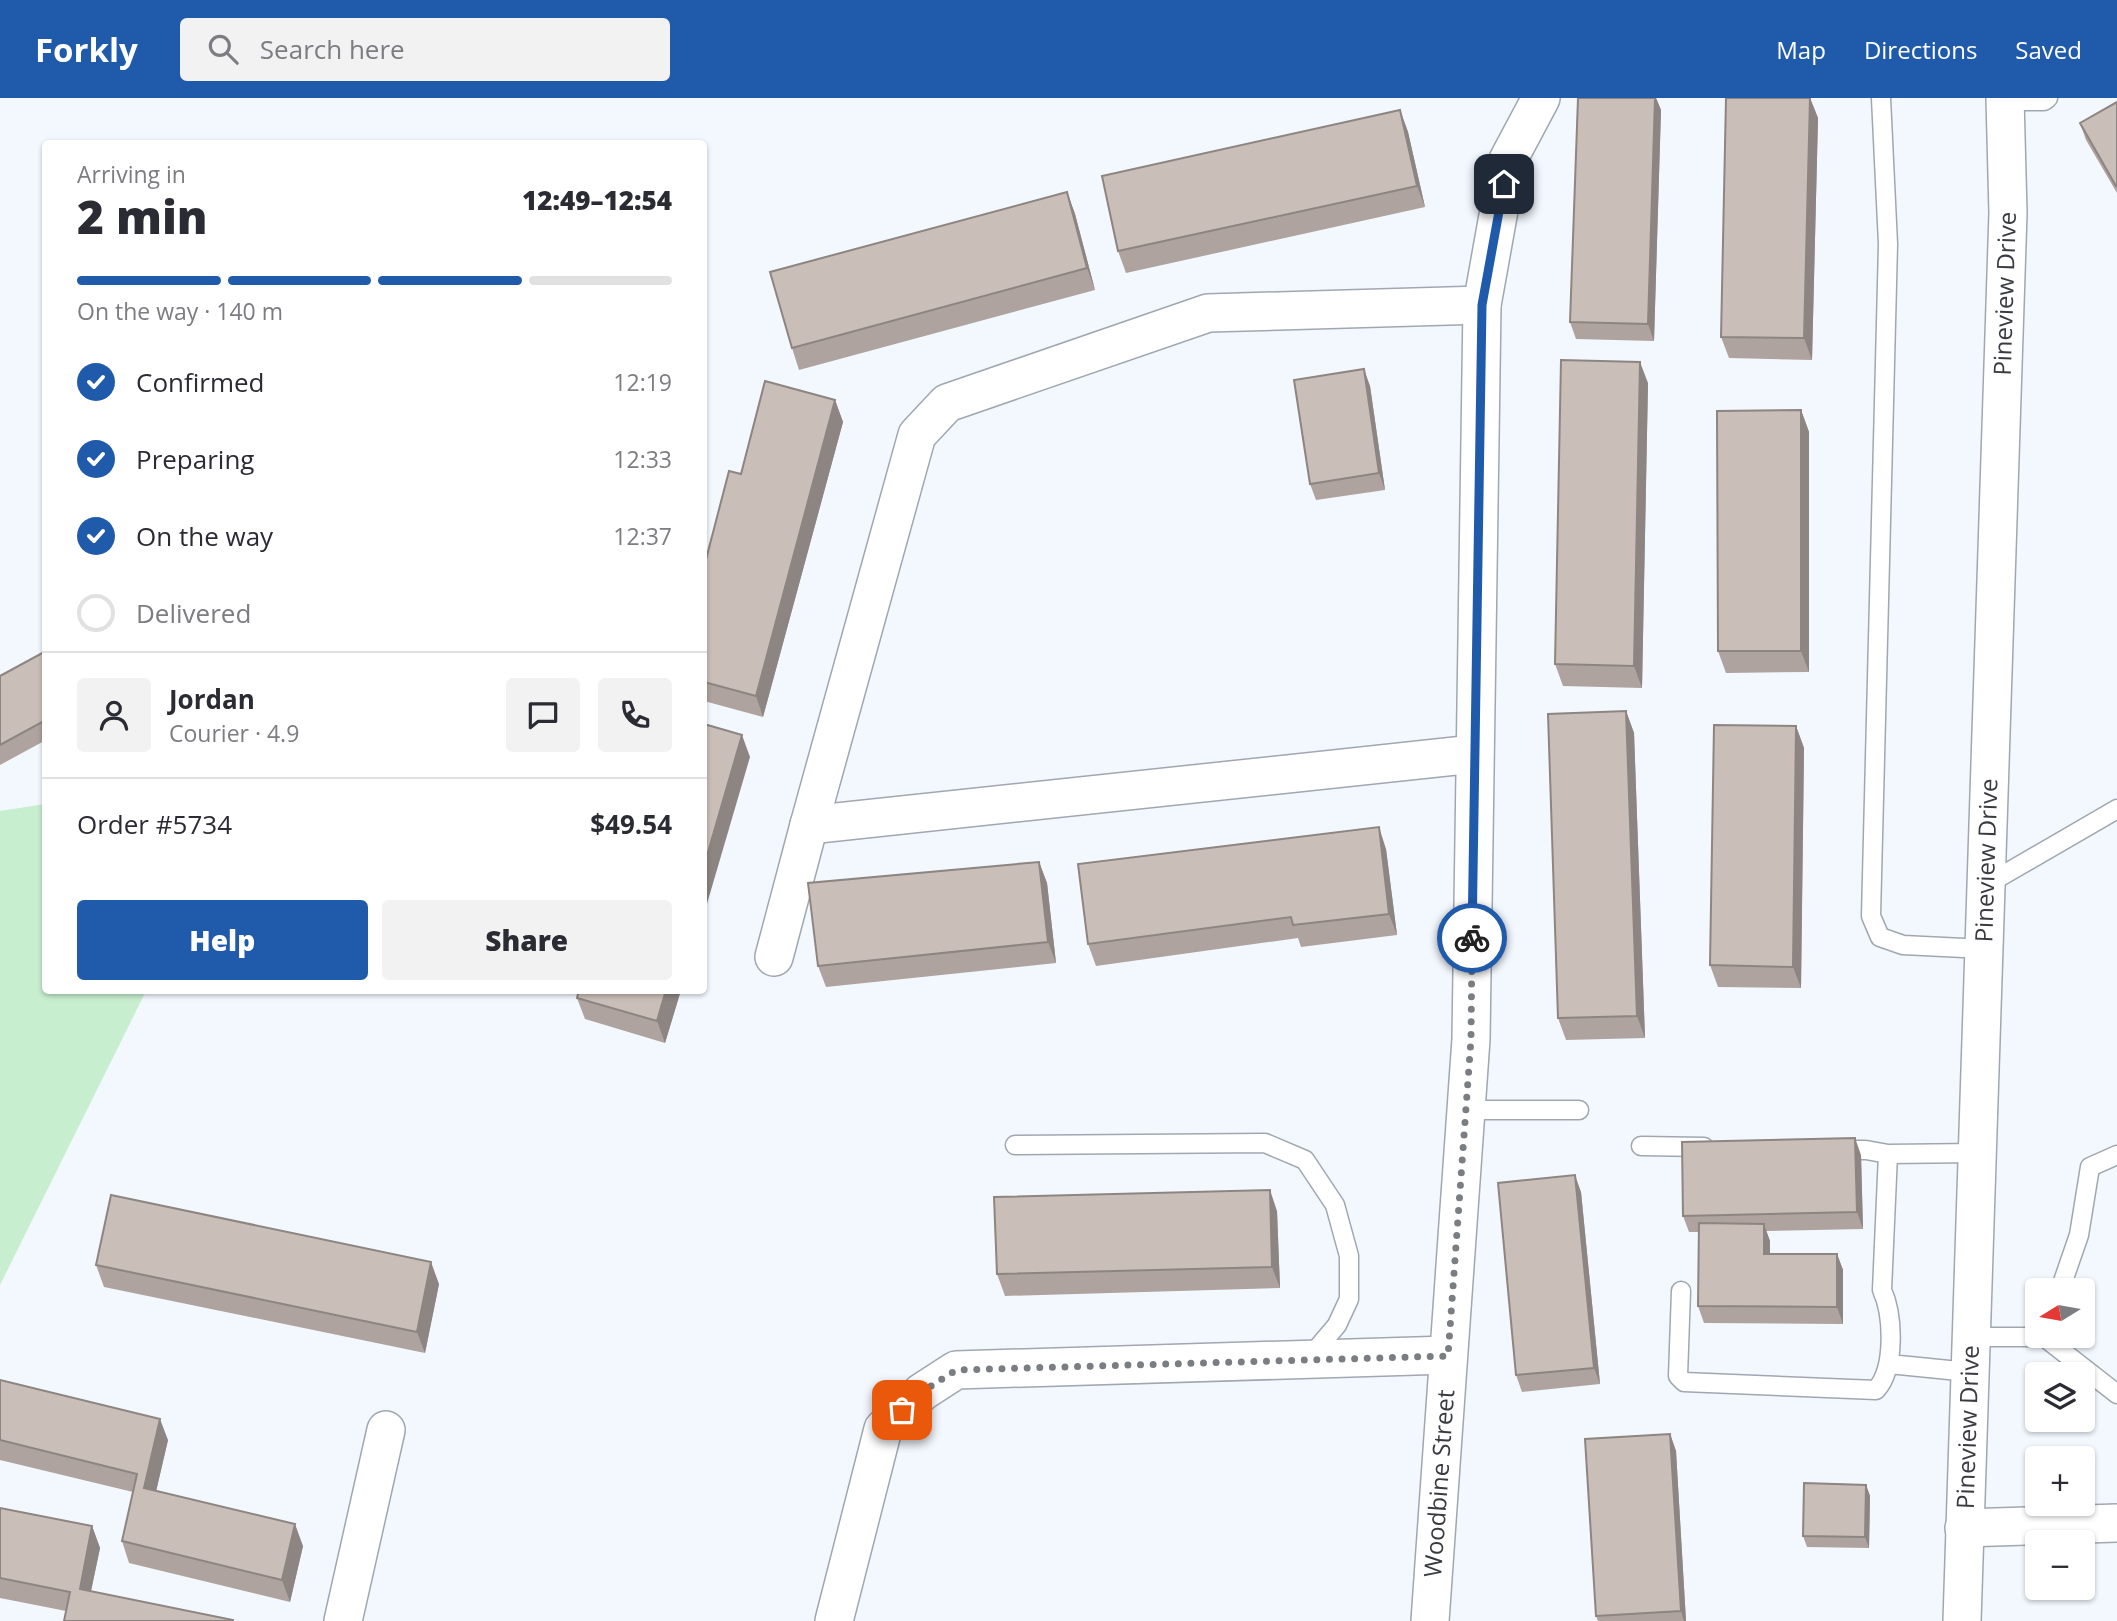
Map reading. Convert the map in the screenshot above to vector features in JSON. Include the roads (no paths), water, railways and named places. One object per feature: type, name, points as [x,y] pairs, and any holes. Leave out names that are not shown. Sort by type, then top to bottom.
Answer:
[{"type":"street","name":"Woodbine Street","points":[[1430,1621],[1471,1039],[1482,305],[1508,160],[1541,98]]},
{"type":"street","name":"Pineview Drive","points":[[1962,1621],[2008,213],[2005,100]]},
{"type":"street","points":[[775,957],[918,435],[947,402],[1208,313],[1482,305]]},
{"type":"street","points":[[810,825],[1474,754]]},
{"type":"street","points":[[834,1621],[883,1429],[922,1392],[956,1370],[1448,1356]]},
{"type":"street","points":[[343,1621],[386,1430]]},
{"type":"street","points":[[1964,1528],[2117,1523]]},
{"type":"lane","points":[[1881,98],[1888,244],[1871,916],[1880,937],[1903,945],[1984,949]]},
{"type":"lane","points":[[2005,100],[2044,101],[2048,98]]},
{"type":"lane","points":[[1986,885],[2117,810]]},
{"type":"lane","points":[[1466,1110],[1579,1110]]},
{"type":"lane","points":[[1015,1144],[1265,1143],[1305,1160],[1335,1205],[1349,1256],[1349,1300],[1338,1325],[1308,1360]]},
{"type":"lane","points":[[1641,1146],[1721,1147]]},
{"type":"lane","points":[[1813,1149],[1866,1150],[1888,1154],[1977,1153]]},
{"type":"lane","points":[[1681,1291],[1678,1376],[1684,1382],[1876,1390],[1882,1383],[1889,1364],[1890,1307],[1882,1290],[1888,1154]]},
{"type":"lane","points":[[2064,1278],[2079,1235],[2090,1167],[2117,1156]]},
{"type":"lane","points":[[1889,1364],[1970,1354],[2025,1341]]},
{"type":"lane","points":[[2059,1348],[2117,1394]]}]
